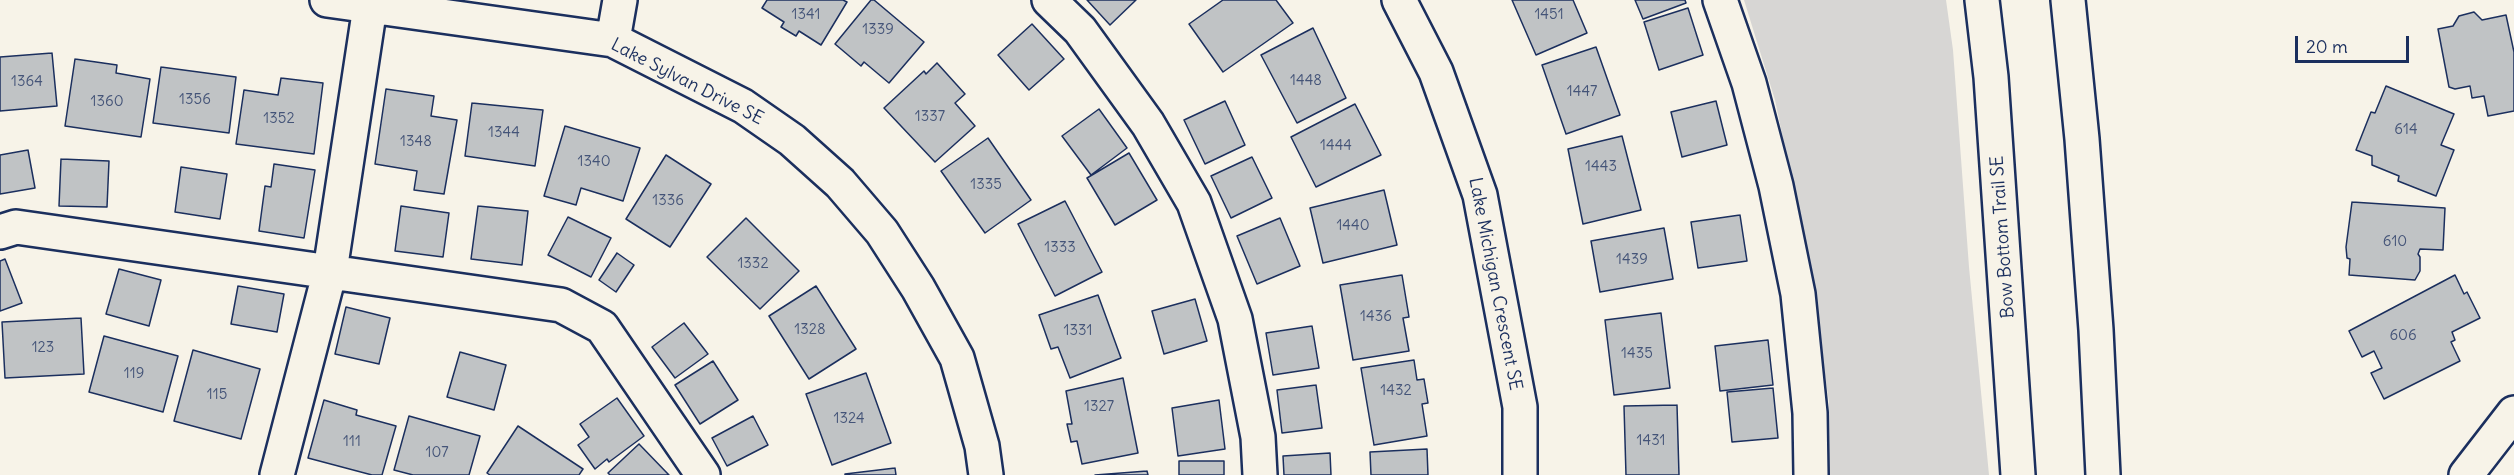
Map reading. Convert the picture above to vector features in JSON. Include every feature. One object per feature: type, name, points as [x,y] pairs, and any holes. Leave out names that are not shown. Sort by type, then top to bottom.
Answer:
[{"type":"main road","name":"Lake Sylvan Drive SE","points":[[327,0],[370,3],[613,40],[743,106],[792,140],[840,183],[882,232],[918,288],[957,358],[982,446],[986,475]]},
{"type":"main road","points":[[613,40],[620,0]]},
{"type":"main road","points":[[1050,0],[1080,30],[1148,124],[1194,203],[1235,319],[1258,437],[1260,475]]},
{"type":"main road","name":"Lake Michigan Crescent SE","points":[[1399,0],[1437,72],[1480,195],[1520,407],[1520,475]]},
{"type":"main road","points":[[1720,0],[1749,83],[1776,186],[1798,294],[1809,413],[1811,475]]},
{"type":"main road","name":"Bow Bottom Trail SE","points":[[1982,0],[1991,77],[2019,475]]},
{"type":"main road","points":[[2068,0],[2096,318],[2103,475]]},
{"type":"main road","points":[[277,475],[330,271],[370,3]]},
{"type":"main road","points":[[0,232],[16,227],[561,305],[602,327],[703,475]]},
{"type":"main road","points":[[2466,475],[2514,412]]},
{"type":"shaded area","points":[[1744,0],[1946,0],[1953,50],[1969,267],[1989,475],[1829,475],[1829,402],[1806,250],[1775,100]]},
{"type":"building","points":[[767,0],[843,0],[847,2],[821,45],[799,31],[796,36],[781,27],[784,22],[762,8]]},
{"type":"building","points":[[871,0],[874,0],[924,42],[889,83],[864,62],[861,66],[835,44]]},
{"type":"building","points":[[1087,0],[1136,0],[1110,25]]},
{"type":"building","points":[[1223,0],[1276,0],[1293,23],[1223,72],[1189,24]]},
{"type":"building","points":[[1512,0],[1573,0],[1587,33],[1536,55]]},
{"type":"building","points":[[1635,0],[1685,0],[1686,3],[1643,19]]},
{"type":"building","points":[[1688,8],[1703,55],[1659,70],[1644,22]]},
{"type":"building","points":[[2474,12],[2482,20],[2506,15],[2514,52],[2514,111],[2488,116],[2484,96],[2472,98],[2470,86],[2455,89],[2449,87],[2438,29],[2453,26],[2459,16]]},
{"type":"building","points":[[1032,24],[1064,59],[1029,90],[998,55]]},
{"type":"building","points":[[1313,28],[1346,98],[1297,123],[1261,55]]},
{"type":"building","points":[[1596,47],[1620,115],[1566,134],[1542,65]]},
{"type":"building","points":[[52,53],[57,106],[0,111],[0,57]]},
{"type":"building","points":[[75,59],[117,65],[116,73],[150,79],[141,137],[65,126]]},
{"type":"building","points":[[937,63],[965,94],[955,103],[975,126],[935,162],[884,108],[924,71],[926,74]]},
{"type":"building","points":[[161,67],[236,77],[229,133],[153,123]]},
{"type":"building","points":[[281,78],[323,83],[314,154],[236,144],[244,90],[278,95]]},
{"type":"building","points":[[2386,86],[2454,114],[2441,145],[2454,150],[2436,196],[2398,181],[2399,176],[2372,165],[2372,156],[2356,150],[2371,112],[2375,113]]},
{"type":"building","points":[[386,89],[434,96],[431,116],[457,120],[444,194],[414,190],[417,171],[375,164]]},
{"type":"building","points":[[1225,101],[1245,145],[1205,164],[1184,120]]},
{"type":"building","points":[[1716,101],[1727,145],[1682,157],[1671,112]]},
{"type":"building","points":[[472,103],[543,110],[535,166],[465,156]]},
{"type":"building","points":[[1355,104],[1381,155],[1316,187],[1291,137]]},
{"type":"building","points":[[1099,109],[1127,148],[1091,175],[1062,136]]},
{"type":"building","points":[[565,126],[640,148],[623,201],[581,188],[576,205],[544,196]]},
{"type":"building","points":[[1622,136],[1641,210],[1583,224],[1568,149]]},
{"type":"building","points":[[988,138],[1031,200],[985,233],[941,171]]},
{"type":"building","points":[[28,150],[35,188],[0,194],[0,155]]},
{"type":"building","points":[[1129,153],[1157,200],[1115,225],[1087,178]]},
{"type":"building","points":[[666,155],[711,184],[670,247],[626,219]]},
{"type":"building","points":[[1252,157],[1272,198],[1231,218],[1211,176]]},
{"type":"building","points":[[61,159],[109,161],[107,207],[59,206]]},
{"type":"building","points":[[274,164],[315,170],[304,238],[259,231],[265,186],[271,187]]},
{"type":"building","points":[[181,167],[227,174],[220,219],[175,212]]},
{"type":"building","points":[[1384,190],[1397,245],[1323,263],[1310,208]]},
{"type":"building","points":[[1065,201],[1102,272],[1055,296],[1018,224]]},
{"type":"building","points":[[2352,202],[2445,208],[2443,250],[2420,249],[2418,254],[2420,271],[2415,280],[2349,275],[2350,259],[2347,258],[2346,247]]},
{"type":"building","points":[[401,206],[449,213],[443,257],[395,251]]},
{"type":"building","points":[[478,206],[528,211],[522,265],[471,259]]},
{"type":"building","points":[[1740,215],[1747,261],[1698,268],[1691,222]]},
{"type":"building","points":[[568,217],[611,238],[591,277],[548,255]]},
{"type":"building","points":[[746,218],[799,271],[760,309],[707,257]]},
{"type":"building","points":[[1280,218],[1300,266],[1257,284],[1237,236]]},
{"type":"building","points":[[1664,228],[1673,279],[1600,292],[1591,241]]},
{"type":"building","points":[[617,253],[634,265],[616,292],[599,280]]},
{"type":"building","points":[[5,259],[22,303],[0,311],[0,261]]},
{"type":"building","points":[[119,269],[161,280],[149,326],[106,314]]},
{"type":"building","points":[[1402,275],[1409,317],[1403,318],[1409,351],[1353,360],[1340,285]]},
{"type":"building","points":[[2455,275],[2464,294],[2467,292],[2480,318],[2452,332],[2455,340],[2451,342],[2460,361],[2384,399],[2371,373],[2382,368],[2374,351],[2362,357],[2349,331]]},
{"type":"building","points":[[238,286],[284,294],[277,332],[231,324]]},
{"type":"building","points":[[816,286],[856,349],[809,379],[769,316]]},
{"type":"building","points":[[1098,295],[1121,358],[1070,378],[1058,347],[1051,349],[1039,315]]},
{"type":"building","points":[[1195,299],[1207,341],[1164,354],[1152,311]]},
{"type":"building","points":[[346,307],[390,318],[379,364],[335,354]]},
{"type":"building","points":[[1661,313],[1670,388],[1614,395],[1605,320]]},
{"type":"building","points":[[81,318],[84,374],[5,378],[2,322]]},
{"type":"building","points":[[684,323],[708,354],[675,378],[652,347]]},
{"type":"building","points":[[1312,326],[1319,368],[1273,375],[1266,333]]},
{"type":"building","points":[[104,336],[178,356],[163,412],[89,392]]},
{"type":"building","points":[[1768,340],[1773,385],[1720,391],[1715,346]]},
{"type":"building","points":[[193,350],[260,369],[241,439],[174,421]]},
{"type":"building","points":[[460,352],[506,365],[494,410],[447,397]]},
{"type":"building","points":[[1414,360],[1417,380],[1424,379],[1428,403],[1422,404],[1427,436],[1374,445],[1361,368]]},
{"type":"building","points":[[713,361],[738,400],[700,424],[675,385]]},
{"type":"building","points":[[866,373],[891,443],[832,465],[806,394]]},
{"type":"building","points":[[1123,378],[1138,453],[1082,464],[1077,441],[1071,442],[1067,424],[1072,424],[1066,391]]},
{"type":"building","points":[[1316,385],[1322,428],[1282,433],[1277,390]]},
{"type":"building","points":[[1773,388],[1778,438],[1732,442],[1727,392]]},
{"type":"building","points":[[617,398],[644,436],[609,462],[607,459],[595,469],[578,445],[589,437],[580,424]]},
{"type":"building","points":[[324,400],[357,410],[356,415],[396,426],[382,475],[372,475],[308,458]]},
{"type":"building","points":[[1219,400],[1225,449],[1178,456],[1172,408]]},
{"type":"building","points":[[1677,405],[1679,475],[1626,475],[1624,406]]},
{"type":"building","points":[[409,416],[480,436],[469,475],[413,475],[394,470]]},
{"type":"building","points":[[753,416],[768,445],[727,466],[712,438]]},
{"type":"building","points":[[518,426],[583,469],[579,475],[490,475],[487,473]]},
{"type":"building","points":[[639,444],[669,475],[610,475],[608,473]]},
{"type":"building","points":[[1427,449],[1428,475],[1371,475],[1370,452]]},
{"type":"building","points":[[1330,453],[1331,475],[1284,475],[1283,456]]},
{"type":"building","points":[[1179,461],[1224,461],[1224,475],[1179,475]]},
{"type":"building","points":[[895,468],[896,475],[845,475],[845,474]]},
{"type":"building","points":[[1147,471],[1148,475],[1095,475]]}]
